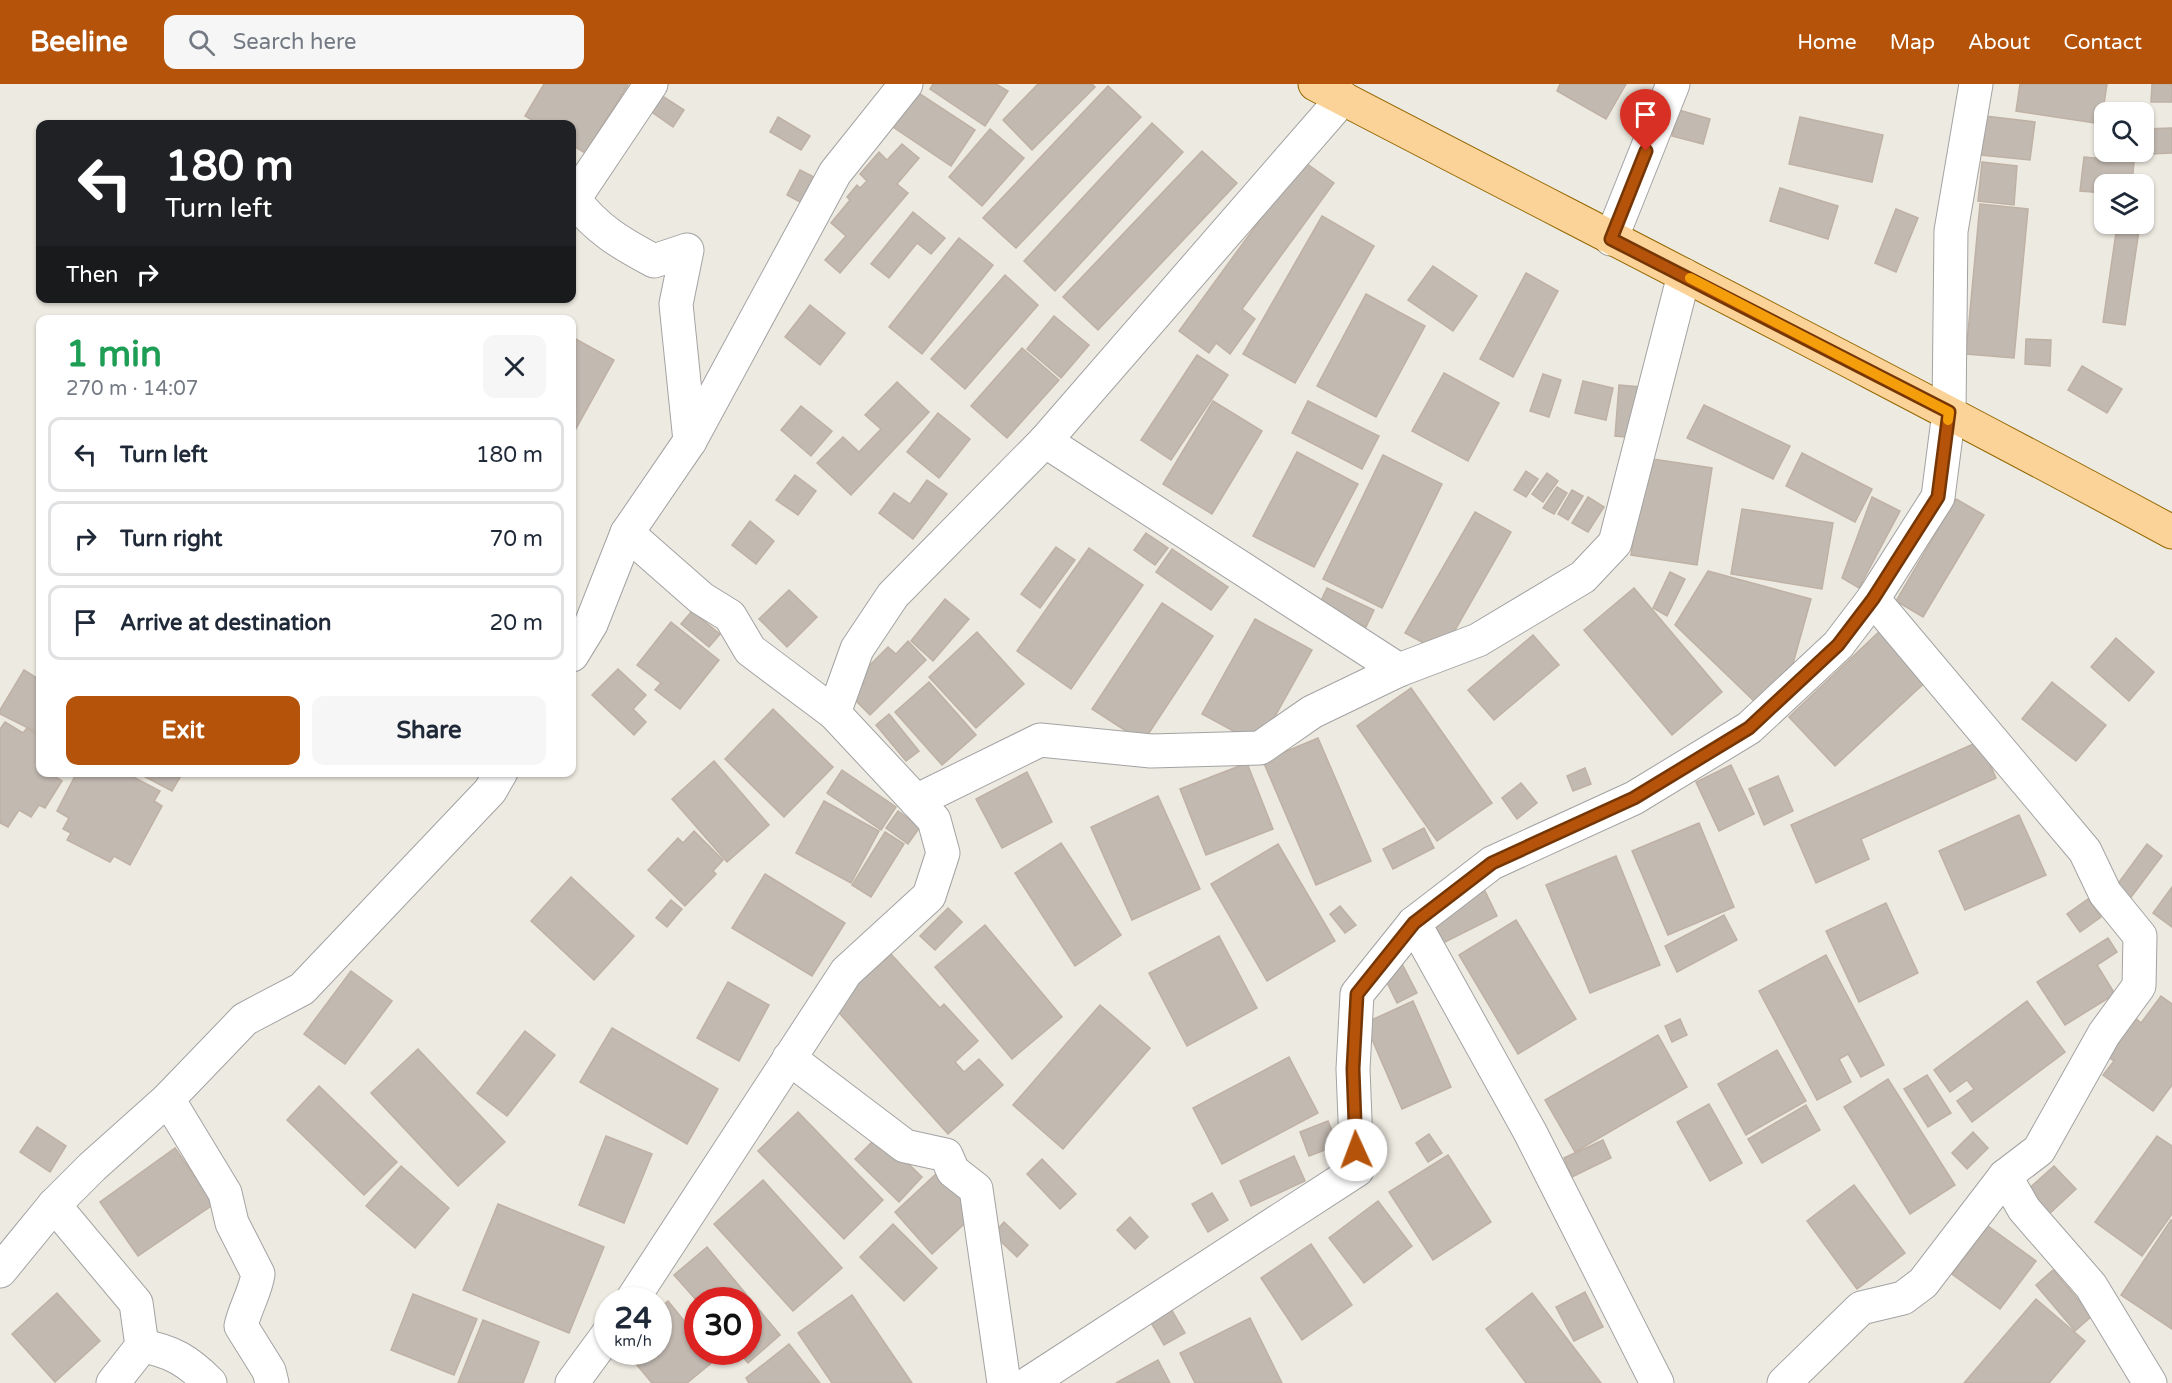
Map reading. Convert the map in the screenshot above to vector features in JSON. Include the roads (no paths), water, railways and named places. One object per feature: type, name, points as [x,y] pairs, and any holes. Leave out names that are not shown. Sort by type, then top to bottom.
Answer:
[{"type":"main road","points":[[1329,91],[1949,412],[2172,532]]},
{"type":"street","points":[[576,196],[651,84]]},
{"type":"street","points":[[576,643],[627,533],[690,441],[835,173],[906,84]]},
{"type":"street","points":[[1611,239],[1673,84]]},
{"type":"street","points":[[1029,1383],[1357,1170],[1353,1069],[1357,994],[1414,923],[1492,863],[1634,798],[1749,728],[1838,645],[1873,599],[1938,497],[1949,412],[1951,231],[1976,84]]},
{"type":"street","points":[[834,713],[857,649],[893,595],[1045,441],[1329,91]]},
{"type":"street","points":[[576,202],[587,216],[615,241],[654,261],[687,250],[676,304],[690,441]]},
{"type":"street","points":[[916,801],[1040,740],[1151,751],[1260,748],[1312,712],[1399,670],[1478,640],[1583,577],[1615,543],[1684,274]]},
{"type":"street","points":[[1045,441],[1399,670]]},
{"type":"street","points":[[627,533],[701,598],[730,616],[750,650],[834,713],[934,820],[943,853],[928,896],[846,972],[640,1287]]},
{"type":"street","points":[[1784,1383],[1861,1308],[1903,1298],[1923,1282],[2005,1176],[2038,1150],[2104,1034],[2139,986],[2140,936],[2105,893],[2085,851],[1873,599]]},
{"type":"street","points":[[0,1271],[54,1205],[92,1167],[168,1099],[245,1018],[302,988],[490,791],[498,777]]},
{"type":"street","points":[[1414,923],[1530,1132],[1657,1383]]},
{"type":"street","points":[[789,1058],[905,1146],[946,1155],[953,1171],[976,1189],[1004,1383]]},
{"type":"street","points":[[168,1099],[225,1193],[232,1223],[258,1274],[257,1282],[245,1306],[241,1326],[269,1381]]},
{"type":"street","points":[[2005,1176],[2024,1209],[2091,1286],[2150,1383]]},
{"type":"street","points":[[54,1205],[136,1303],[142,1346],[113,1383]]},
{"type":"street","points":[[142,1346],[166,1350],[194,1366],[210,1383]]},
{"type":"street","points":[[572,1383],[594,1353]]}]
